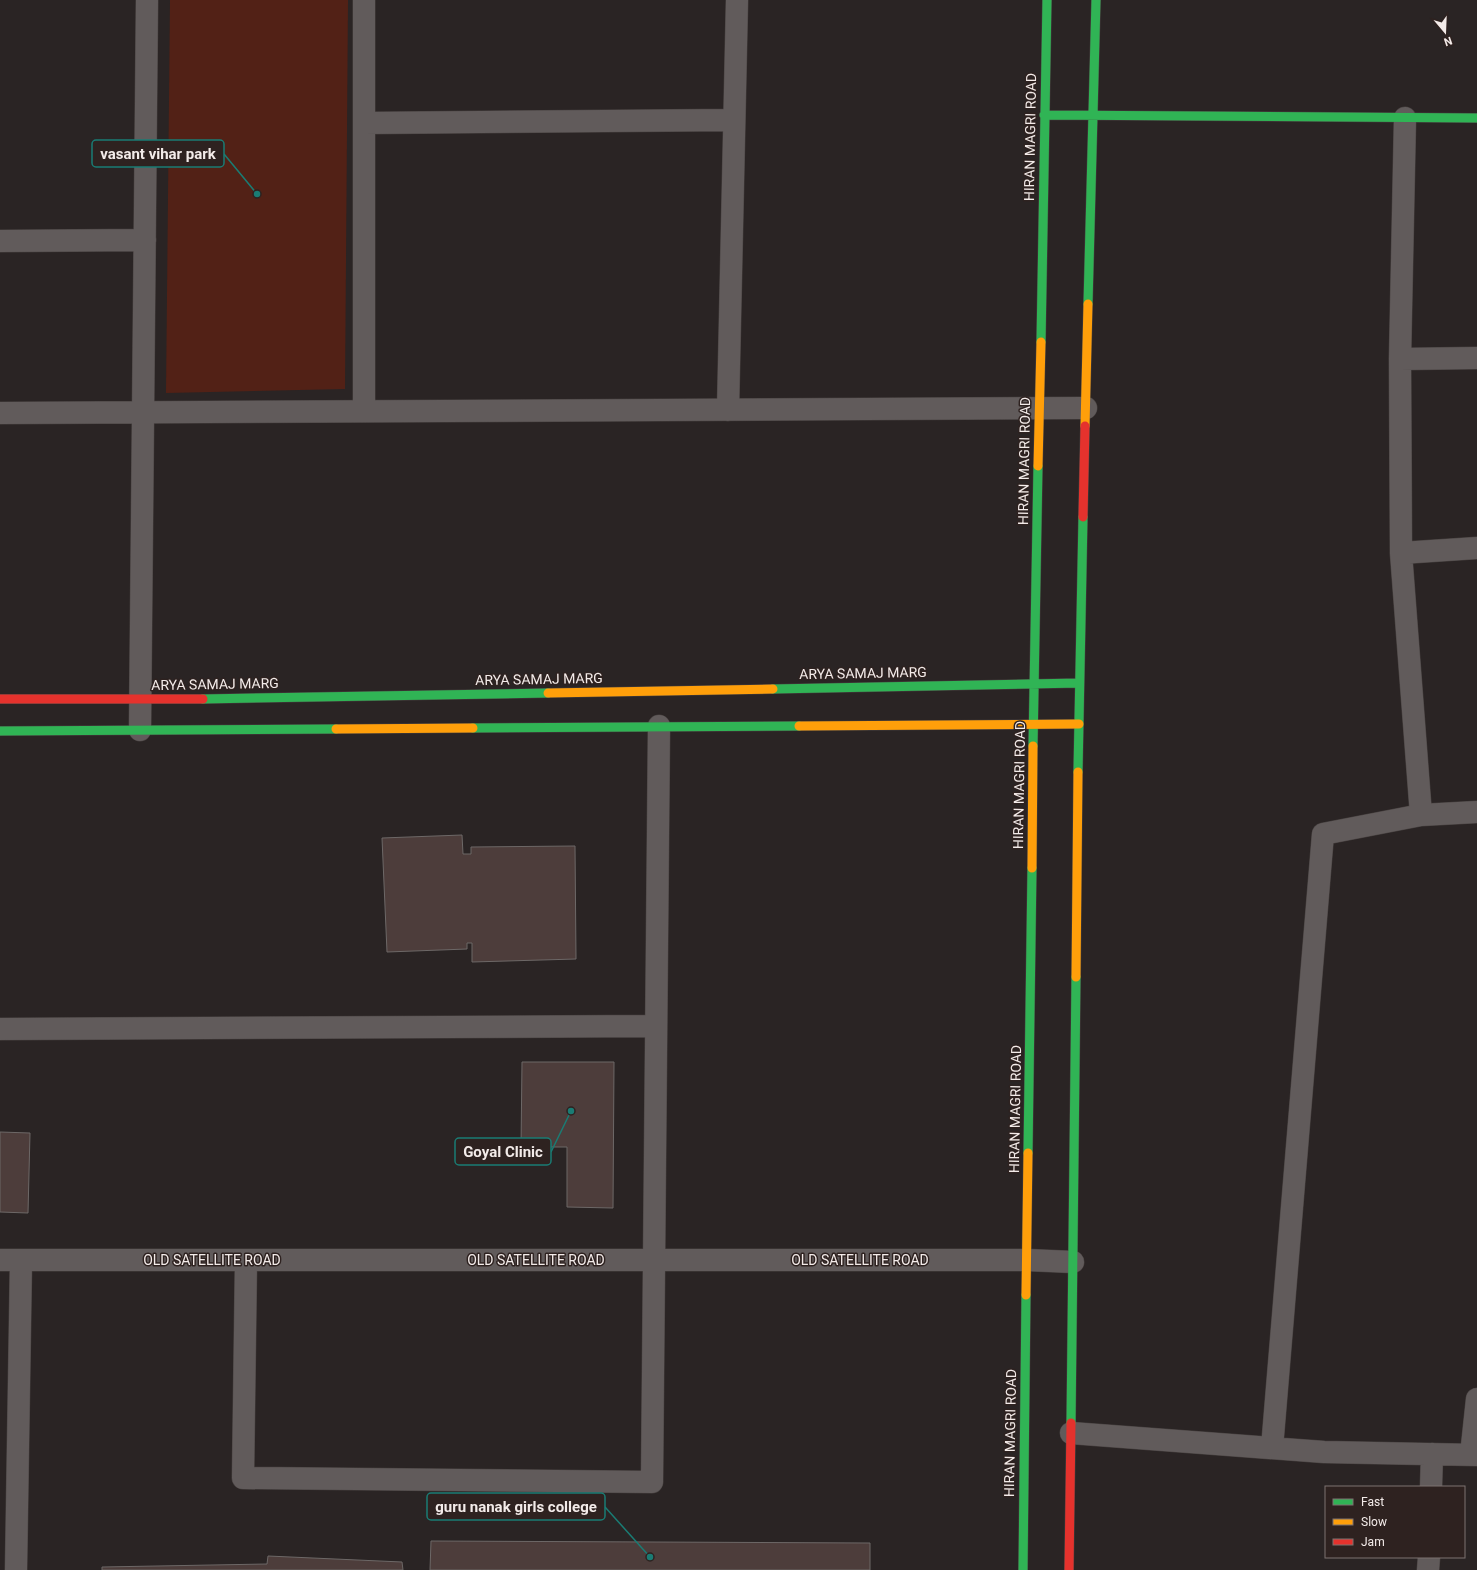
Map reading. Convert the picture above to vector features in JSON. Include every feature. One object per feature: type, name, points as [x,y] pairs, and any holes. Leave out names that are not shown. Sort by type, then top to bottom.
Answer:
[{"type":"street","points":[[140,730],[142,412],[148,0]]},
{"type":"street","points":[[364,0],[364,411]]},
{"type":"street","points":[[728,410],[737,0]]},
{"type":"street","name":"HIRAN MAGRI ROAD","points":[[1023,1570],[1034,684],[1047,0]]},
{"type":"street","points":[[1069,1570],[1079,683],[1096,0]]},
{"type":"street","points":[[1044,115],[1477,118]]},
{"type":"street","points":[[1405,118],[1400,359],[1401,553],[1421,815]]},
{"type":"street","points":[[364,123],[734,120]]},
{"type":"street","points":[[0,241],[145,240]]},
{"type":"street","points":[[1400,359],[1477,358]]},
{"type":"street","points":[[0,413],[1086,408]]},
{"type":"street","points":[[1401,553],[1477,548]]},
{"type":"street","name":"ARYA SAMAJ MARG","points":[[0,699],[221,699],[1079,683]]},
{"type":"street","points":[[0,731],[1034,723],[1079,724]]},
{"type":"street","points":[[246,1260],[243,1478],[652,1482],[659,726]]},
{"type":"street","points":[[1272,1448],[1323,834],[1421,815],[1477,812]]},
{"type":"street","points":[[0,1029],[656,1026]]},
{"type":"street","points":[[11,1260],[9,1468],[16,1570]]},
{"type":"street","name":"OLD SATELLITE ROAD","points":[[11,1260],[1027,1260],[1072,1262]]},
{"type":"street","points":[[1071,1433],[1324,1452],[1474,1455],[1477,1399]]},
{"type":"street","points":[[1431,1486],[1432,1454]]},
{"type":"street","points":[[1428,1570],[1429,1558]]},
{"type":"shaded area","points":[[170,0],[348,0],[345,389],[166,393]]},
{"type":"building","points":[[462,835],[463,854],[471,854],[471,847],[575,846],[576,959],[472,962],[472,943],[467,943],[467,949],[387,952],[382,838]]},
{"type":"building","points":[[522,1062],[614,1062],[613,1208],[567,1207],[567,1147],[521,1147]]},
{"type":"building","points":[[0,1132],[30,1133],[28,1213],[0,1212]]},
{"type":"building","points":[[431,1541],[870,1543],[870,1570],[430,1570]]},
{"type":"building","points":[[268,1556],[402,1562],[403,1570],[102,1570],[102,1567],[267,1564]]},
{"type":"traffic: fast","points":[[1041,342],[1047,0]]},
{"type":"traffic: fast","points":[[1088,304],[1096,0]]},
{"type":"traffic: fast","points":[[1044,115],[1477,118]]},
{"type":"traffic: fast","points":[[1033,746],[1038,466]]},
{"type":"traffic: fast","points":[[1078,772],[1083,517]]},
{"type":"traffic: fast","points":[[773,689],[1079,683]]},
{"type":"traffic: fast","points":[[203,699],[548,693]]},
{"type":"traffic: fast","points":[[473,728],[799,726]]},
{"type":"traffic: fast","points":[[0,731],[336,729]]},
{"type":"traffic: fast","points":[[1028,1153],[1032,868]]},
{"type":"traffic: fast","points":[[1071,1423],[1076,977]]},
{"type":"traffic: fast","points":[[1023,1570],[1026,1295]]},
{"type":"traffic: slow","points":[[1085,426],[1088,304]]},
{"type":"traffic: slow","points":[[1038,466],[1041,342]]},
{"type":"traffic: slow","points":[[548,693],[773,689]]},
{"type":"traffic: slow","points":[[799,726],[1079,724]]},
{"type":"traffic: slow","points":[[336,729],[473,728]]},
{"type":"traffic: slow","points":[[1032,868],[1033,746]]},
{"type":"traffic: slow","points":[[1076,977],[1078,772]]},
{"type":"traffic: slow","points":[[1026,1295],[1028,1153]]},
{"type":"traffic: jam","points":[[1083,517],[1085,426]]},
{"type":"traffic: jam","points":[[0,699],[203,699]]},
{"type":"traffic: jam","points":[[1069,1570],[1071,1423]]},
{"type":"place","name":"vasant vihar park","points":[[257,194]]},
{"type":"place","name":"Goyal Clinic","points":[[571,1111]]},
{"type":"place","name":"guru nanak girls college","points":[[650,1557]]}]
